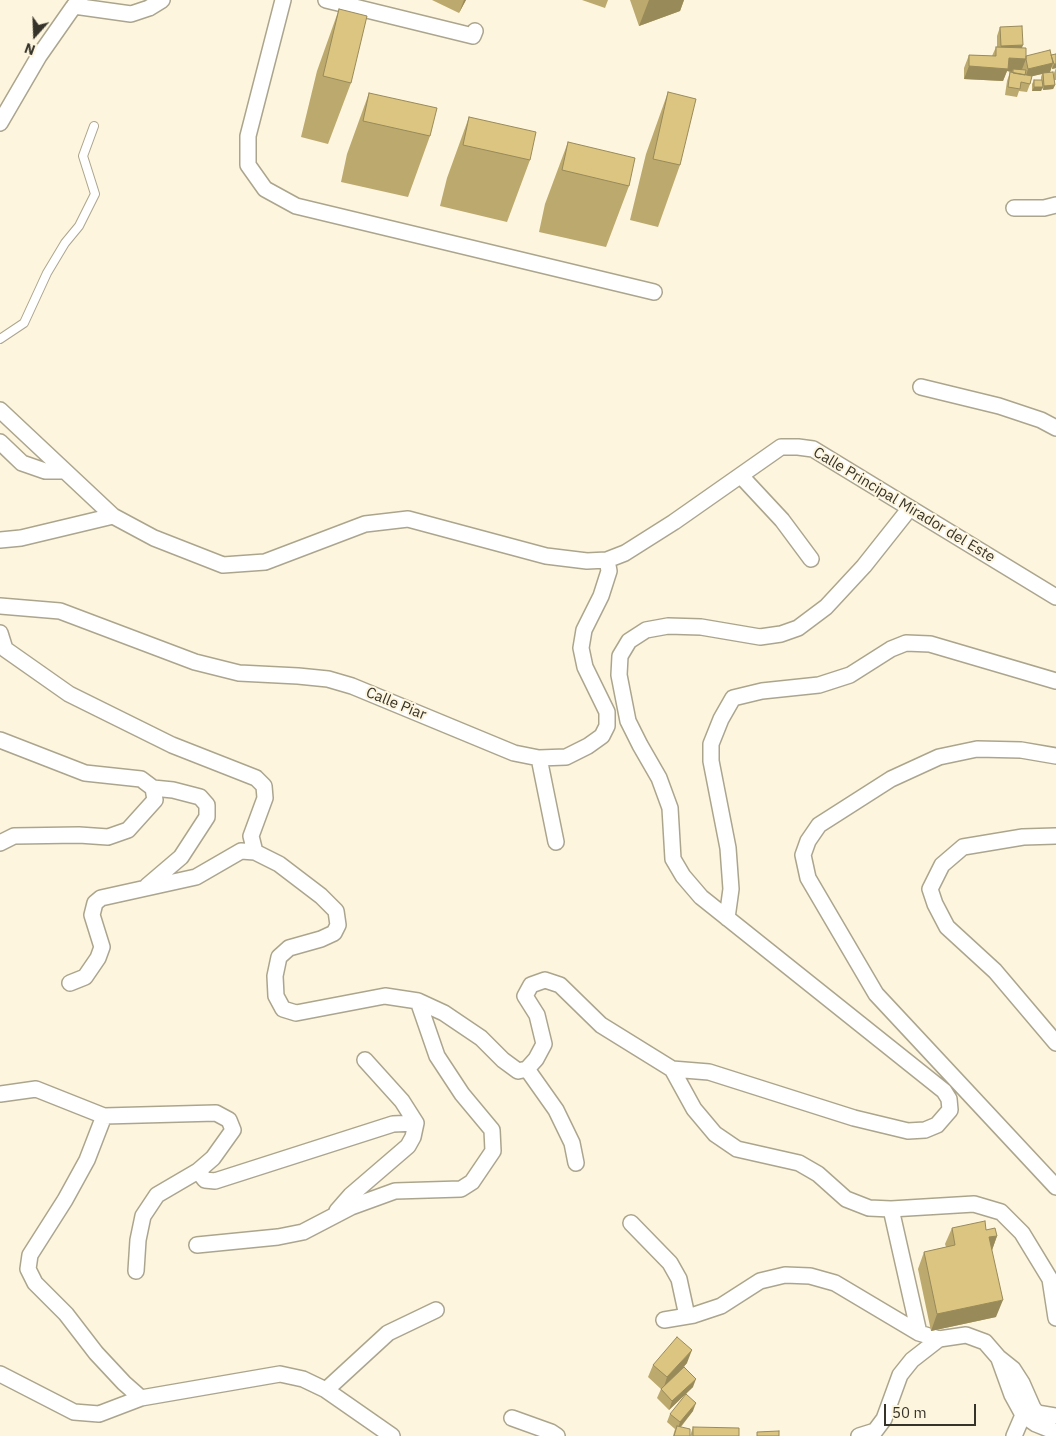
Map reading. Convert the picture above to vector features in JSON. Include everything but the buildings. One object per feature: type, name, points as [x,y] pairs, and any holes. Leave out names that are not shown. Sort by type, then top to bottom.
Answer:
[{"type":"street","points":[[0,123],[39,56],[77,3],[131,14],[149,8],[162,0]]},
{"type":"street","points":[[283,0],[248,136],[248,165],[265,189],[296,206],[654,292]]},
{"type":"street","points":[[326,0],[473,36],[475,32]]},
{"type":"street","points":[[1014,208],[1044,208],[1056,205]]},
{"type":"street","points":[[921,387],[999,406],[1041,420],[1056,428]]},
{"type":"street","name":"Calle Principal Mirador del Este","points":[[0,410],[113,516],[154,538],[223,565],[265,562],[365,524],[408,519],[546,556],[607,560],[625,553],[674,522],[781,447],[798,446],[813,449],[1056,598]]},
{"type":"street","points":[[0,442],[22,463],[45,472],[65,471]]},
{"type":"street","points":[[740,476],[782,520],[811,559]]},
{"type":"street","points":[[672,1070],[709,1072],[854,1118],[908,1131],[925,1130],[937,1125],[950,1110],[949,1099],[944,1091],[701,897],[683,876],[674,859],[670,808],[659,778],[628,721],[619,675],[620,656],[628,640],[646,630],[668,626],[701,627],[760,637],[781,634],[798,628],[826,607],[864,566],[910,508]]},
{"type":"street","points":[[0,540],[21,538],[113,516]]},
{"type":"street","name":"Calle Piar","points":[[1,611],[60,612],[195,662],[239,673],[298,676],[352,686],[514,753],[539,758],[566,757],[602,736],[607,726],[607,712],[584,667],[581,648],[584,630],[601,596],[610,571],[607,560]]},
{"type":"street","points":[[0,632],[5,650],[69,694],[172,745],[256,778],[264,786],[265,798],[251,836],[255,852]]},
{"type":"street","points":[[728,918],[731,888],[728,848],[711,760],[710,744],[733,698],[762,691],[819,685],[850,674],[891,648],[906,643],[930,644],[1056,681]]},
{"type":"street","points":[[0,740],[85,773],[141,779],[153,788],[173,790],[200,797],[207,805],[208,817],[181,857],[145,888]]},
{"type":"street","points":[[1056,756],[1021,750],[977,749],[938,757],[891,779],[819,825],[808,841],[803,854],[808,878],[876,994],[1056,1187]]},
{"type":"street","points":[[539,758],[556,842]]},
{"type":"street","points":[[0,843],[14,836],[79,835],[108,837],[128,830],[155,800],[153,788]]},
{"type":"street","points":[[1056,836],[1023,837],[963,847],[942,865],[930,889],[935,904],[947,927],[994,971],[1056,1043]]},
{"type":"street","points":[[70,983],[85,977],[98,958],[102,947],[92,915],[95,903],[101,898],[196,877],[241,851],[255,852],[279,864],[321,896],[336,911],[338,925],[334,933],[321,939],[289,948],[279,957],[275,976],[276,996],[283,1009],[296,1013],[385,996],[418,1001],[444,1013],[481,1038],[503,1060],[518,1070],[527,1069],[536,1059],[544,1044],[538,1015],[525,996],[530,985],[545,980],[560,985],[601,1025],[672,1070],[694,1109],[715,1134],[737,1148],[800,1163],[818,1174],[846,1199],[869,1208],[891,1209],[974,1204],[1001,1212],[1022,1233],[1050,1279],[1056,1318]]},
{"type":"street","points":[[197,1245],[278,1237],[303,1232],[351,1207],[395,1192],[461,1189],[472,1182],[494,1151],[492,1130],[462,1094],[436,1056],[418,1001]]},
{"type":"street","points":[[332,1217],[350,1195],[408,1146],[413,1137],[416,1123],[402,1101],[365,1060]]},
{"type":"street","points":[[527,1069],[556,1110],[572,1144],[576,1163]]},
{"type":"street","points":[[0,1094],[36,1089],[104,1116],[216,1113],[229,1120],[233,1130],[213,1158],[198,1171],[156,1195],[143,1216],[138,1240],[136,1271]]},
{"type":"street","points":[[104,1116],[87,1160],[65,1200],[30,1255],[28,1269],[35,1283],[66,1314],[96,1353],[140,1398]]},
{"type":"street","points":[[198,1171],[205,1180],[215,1182],[393,1124],[416,1123]]},
{"type":"street","points":[[891,1209],[919,1333]]},
{"type":"street","points":[[631,1223],[670,1263],[679,1279],[687,1316]]},
{"type":"street","points":[[664,1320],[687,1316],[720,1306],[760,1281],[784,1275],[810,1276],[835,1284],[919,1333],[939,1339],[966,1335],[985,1342],[998,1358],[1013,1369],[1022,1383],[1032,1408],[1037,1413],[1056,1416]]},
{"type":"street","points":[[326,1390],[388,1333],[436,1310]]},
{"type":"street","points":[[859,1436],[874,1432],[884,1419],[900,1374],[912,1360],[939,1339]]},
{"type":"street","points":[[998,1358],[1012,1395],[1023,1415],[1036,1424],[1056,1432]]},
{"type":"street","points":[[0,1374],[74,1412],[99,1414],[140,1398],[280,1374],[304,1379],[326,1390],[392,1436]]},
{"type":"street","points":[[1014,1436],[1023,1415]]},
{"type":"street","points":[[512,1418],[557,1436]]},
{"type":"lane","points":[[0,340],[24,323],[47,273],[64,244],[79,226],[95,194],[83,156],[94,126]]}]
